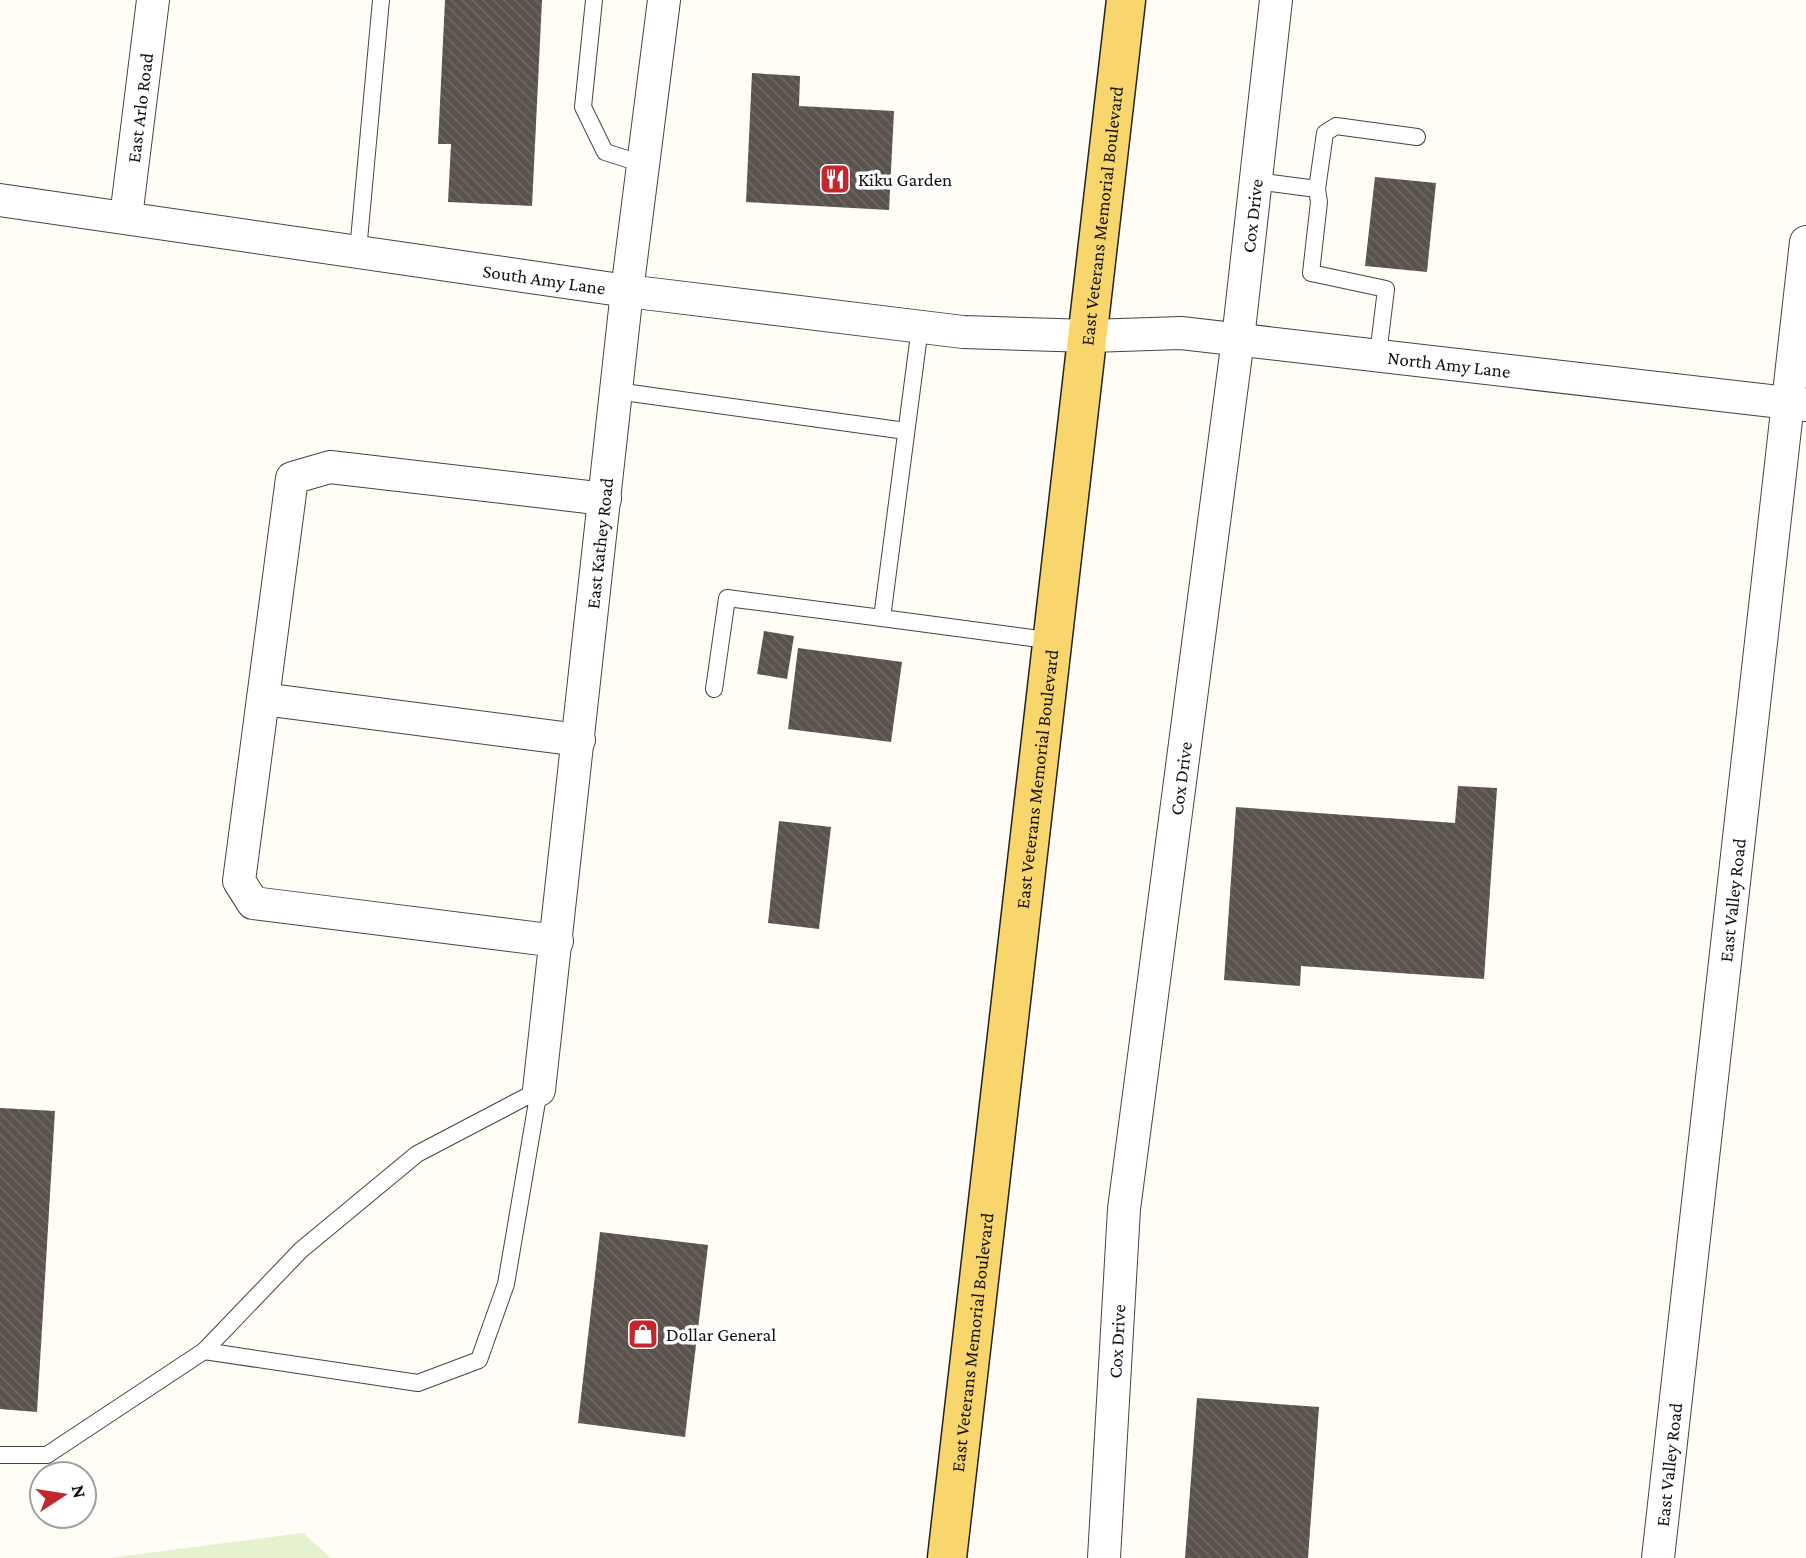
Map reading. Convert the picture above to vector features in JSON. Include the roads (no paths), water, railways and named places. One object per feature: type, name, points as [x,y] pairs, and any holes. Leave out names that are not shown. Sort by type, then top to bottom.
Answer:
[{"type":"main road","name":"East Veterans Memorial Boulevard","points":[[947,1558],[1090,335],[1126,0]]},
{"type":"street","name":"East Arlo Road","points":[[126,216],[153,0]]},
{"type":"street","name":"East Kathey Road","points":[[539,1090],[627,291],[664,0]]},
{"type":"street","name":"Cox Drive","points":[[1104,1558],[1124,1209],[1238,339],[1276,0]]},
{"type":"street","name":"South Amy Lane","points":[[0,200],[126,216],[627,291],[963,332],[1090,335]]},
{"type":"street","name":"East Valley Road","points":[[1658,1558],[1797,404],[1806,242]]},
{"type":"street","name":"North Amy Lane","points":[[1090,335],[1181,333],[1797,404]]},
{"type":"street","points":[[557,941],[253,903],[239,881],[292,478],[330,467],[605,499]]},
{"type":"street","points":[[263,699],[579,740]]},
{"type":"lane","points":[[358,251],[381,0]]},
{"type":"lane","points":[[594,0],[583,107],[605,152],[643,164]]},
{"type":"lane","points":[[1378,355],[1387,289],[1311,273],[1319,202],[1317,189],[1325,132],[1336,126],[1417,137]]},
{"type":"lane","points":[[1256,181],[1317,189]]},
{"type":"lane","points":[[882,618],[920,327]]},
{"type":"lane","points":[[617,391],[906,430]]},
{"type":"lane","points":[[714,689],[727,598],[1054,641]]},
{"type":"lane","points":[[204,1351],[418,1383],[479,1360],[506,1284],[539,1090]]},
{"type":"lane","points":[[0,1455],[47,1455],[204,1351],[301,1250],[416,1154],[539,1090]]},
{"type":"place","name":"Kiku Garden","points":[[835,179]]},
{"type":"place","name":"Dollar General","points":[[643,1334]]}]
